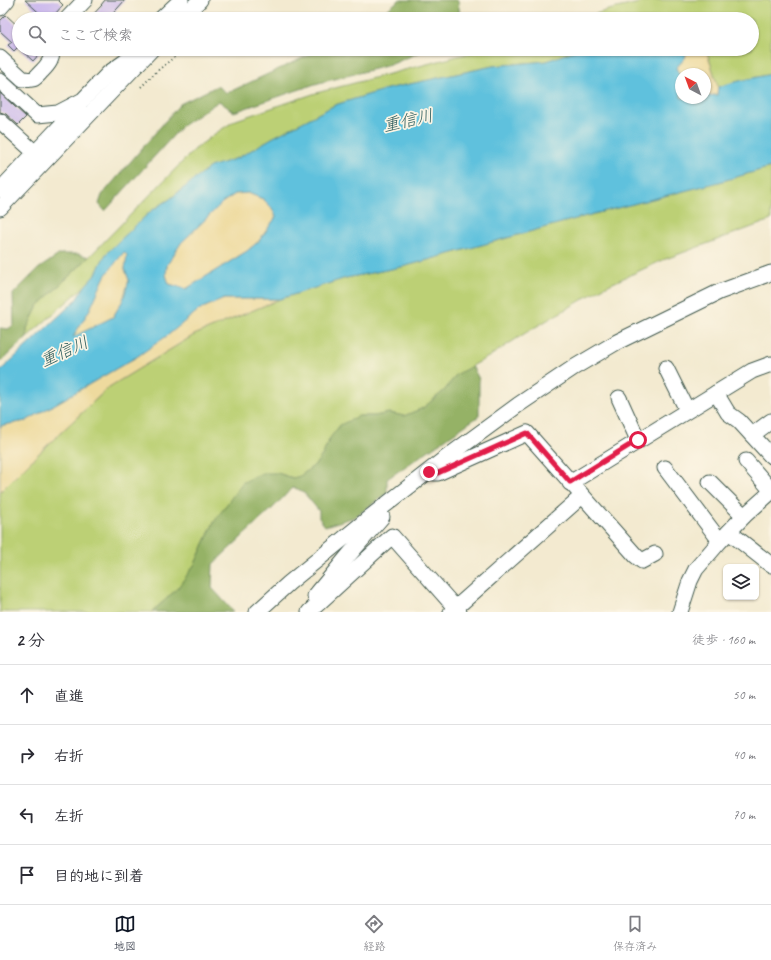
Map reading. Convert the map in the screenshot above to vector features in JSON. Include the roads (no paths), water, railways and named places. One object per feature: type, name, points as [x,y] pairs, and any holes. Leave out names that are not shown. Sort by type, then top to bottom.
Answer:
[{"type":"street","points":[[0,8],[7,0]]},
{"type":"street","points":[[74,12],[85,0]]},
{"type":"street","points":[[168,12],[181,0]]},
{"type":"street","points":[[188,12],[200,0]]},
{"type":"street","points":[[0,58],[23,79],[28,80],[37,77],[49,63],[52,56]]},
{"type":"street","points":[[0,208],[69,117],[123,56]]},
{"type":"street","points":[[109,73],[133,56]]},
{"type":"street","points":[[0,190],[40,157],[145,56]]},
{"type":"street","points":[[0,81],[38,114],[58,113],[83,100]]},
{"type":"street","points":[[0,121],[40,157]]},
{"type":"street","points":[[257,612],[382,508],[518,405],[573,368],[610,346],[719,292],[771,273]]},
{"type":"street","points":[[570,482],[752,371],[771,364]]},
{"type":"street","points":[[666,368],[688,410]]},
{"type":"street","points":[[716,393],[728,412],[739,421],[771,456]]},
{"type":"street","points":[[619,398],[638,440]]},
{"type":"street","points":[[752,435],[771,421]]},
{"type":"street","points":[[429,472],[438,473],[527,433],[636,556],[642,560],[655,554]]},
{"type":"street","points":[[680,612],[690,581],[696,569],[724,536],[771,491],[746,461]]},
{"type":"street","points":[[665,468],[724,536],[771,565]]},
{"type":"street","points":[[710,482],[744,516]]},
{"type":"street","points":[[309,612],[392,536],[455,611],[582,496]]},
{"type":"street","points":[[305,612],[305,608],[382,517],[382,508]]},
{"type":"water","name":"重信川","points":[[560,56],[685,56],[675,68],[675,104],[711,104],[711,96],[717,95],[718,87],[771,74],[771,167],[406,266],[346,278],[280,299],[224,299],[200,309],[168,335],[138,356],[26,421],[3,425],[0,427],[0,371],[76,300],[85,286],[96,274],[106,254],[116,244],[151,211],[170,199],[210,167],[238,158],[272,138],[335,105],[387,89],[493,66],[547,61]],"holes":[[[248,193],[263,199],[272,208],[276,217],[259,241],[247,251],[186,289],[169,284],[166,275],[167,265],[181,243],[223,202],[235,194]],[[124,252],[127,255],[125,269],[129,280],[123,300],[113,317],[73,337],[90,309],[105,276]]]}]
